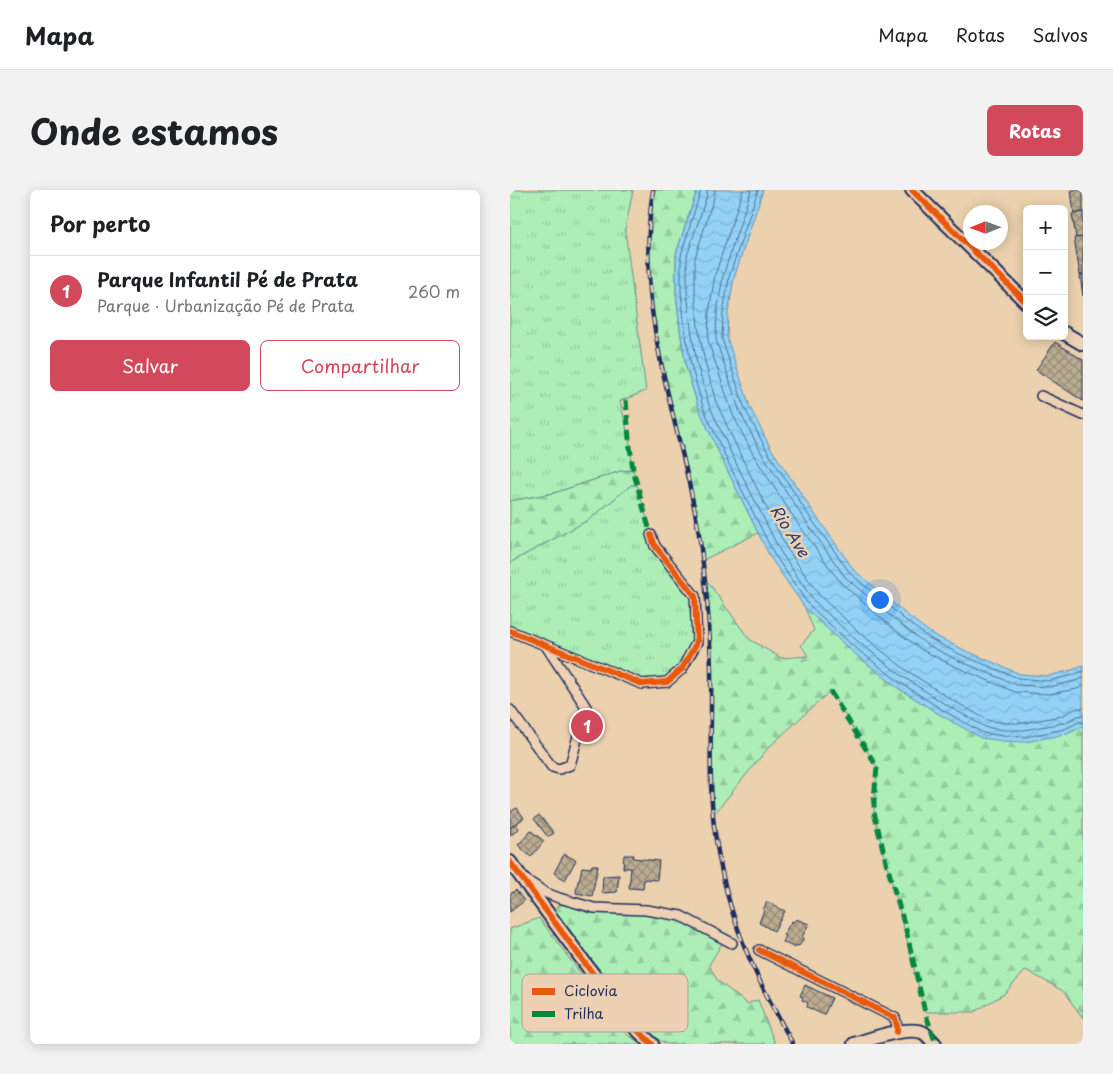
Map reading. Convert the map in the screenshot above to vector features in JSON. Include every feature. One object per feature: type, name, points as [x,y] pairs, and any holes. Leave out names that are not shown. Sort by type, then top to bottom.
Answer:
[{"type":"street","points":[[912,190],[1023,299]]},
{"type":"street","points":[[1068,335],[1083,344]]},
{"type":"street","points":[[1041,396],[1083,415]]},
{"type":"street","points":[[510,631],[642,684],[667,682],[682,669],[697,642],[695,596],[655,546],[651,535]]},
{"type":"street","points":[[510,710],[552,767],[559,769],[570,765],[586,707],[546,646]]},
{"type":"street","points":[[562,671],[567,663],[576,658]]},
{"type":"street","points":[[510,862],[593,974]]},
{"type":"street","points":[[520,876],[546,893],[594,908],[646,910],[681,916],[732,943]]},
{"type":"street","points":[[546,911],[550,902],[559,898]]},
{"type":"street","points":[[759,950],[895,1018],[897,1032]]},
{"type":"street","points":[[854,1044],[897,1032],[914,1030],[923,1033],[935,1044]]},
{"type":"street","points":[[640,1032],[652,1044]]},
{"type":"green space","points":[[510,190],[633,190],[625,230],[646,391],[620,401],[629,439],[633,470],[621,471],[554,493],[510,501]]},
{"type":"green space","points":[[653,190],[697,190],[676,254],[676,292],[686,367],[699,409],[758,533],[703,560],[689,479],[661,364],[652,312],[649,260]]},
{"type":"green space","points":[[633,470],[637,485],[631,485],[590,519],[510,564],[510,501],[554,493],[621,471]]},
{"type":"green space","points":[[631,485],[637,485],[655,546],[695,596],[697,642],[682,669],[667,682],[642,684],[510,631],[510,564],[590,519]]},
{"type":"green space","points":[[705,578],[749,639],[781,658],[808,656],[801,645],[814,630],[805,608],[895,686],[939,714],[1067,734],[1083,726],[1083,1018],[1063,991],[1026,970],[1004,994],[974,1012],[925,1012],[874,812],[877,767],[830,691],[768,748],[714,814],[710,727],[711,645]]},
{"type":"green space","points":[[566,903],[588,913],[646,910],[685,922],[722,943],[709,965],[717,980],[747,1004],[758,1000],[775,1044],[667,1044],[655,1038],[649,1032],[688,1032],[688,974],[602,974],[555,911],[558,906]]},
{"type":"green space","points":[[539,918],[581,974],[522,974],[522,1032],[624,1032],[642,1044],[510,1044],[510,929]]},
{"type":"water","name":"Rio Ave","points":[[697,190],[763,190],[734,278],[728,313],[727,338],[750,407],[770,447],[854,570],[932,634],[1020,674],[1048,676],[1083,666],[1083,726],[1067,734],[1025,742],[981,738],[895,686],[849,649],[805,608],[770,557],[723,462],[699,409],[686,367],[676,292],[676,254]]},
{"type":"building","points":[[1071,190],[1083,190],[1083,212],[1074,214]]},
{"type":"building","points":[[1083,212],[1083,237],[1076,238],[1072,214]]},
{"type":"building","points":[[1083,237],[1083,275],[1080,275],[1074,238]]},
{"type":"building","points":[[1080,275],[1083,275],[1083,296]]},
{"type":"building","points":[[1055,342],[1083,360],[1083,401],[1036,370]]},
{"type":"building","points":[[517,808],[524,818],[510,828],[510,812]]},
{"type":"building","points":[[539,815],[554,833],[548,837],[534,819]]},
{"type":"building","points":[[516,823],[519,829],[511,835],[510,828]]},
{"type":"building","points":[[531,831],[544,841],[531,857],[518,845]]},
{"type":"building","points":[[564,854],[576,860],[565,880],[554,873]]},
{"type":"building","points":[[624,855],[634,855],[633,858],[659,861],[657,880],[644,879],[643,889],[629,888],[631,868],[623,868]]},
{"type":"building","points":[[592,865],[598,865],[592,896],[576,893],[582,867],[591,868]]},
{"type":"building","points":[[619,875],[617,892],[602,893],[603,876]]},
{"type":"building","points":[[516,890],[524,901],[510,912],[510,894]]},
{"type":"building","points":[[767,902],[785,911],[774,931],[759,923]]},
{"type":"building","points":[[796,919],[809,924],[802,937],[804,938],[799,946],[797,945],[795,948],[783,942],[786,936],[783,935],[792,921],[794,922]]},
{"type":"building","points":[[805,985],[832,998],[824,1015],[807,1007],[808,1003],[802,1000],[803,997],[800,996]]},
{"type":"railway","points":[[653,190],[648,243],[652,313],[665,383],[696,514],[706,589],[710,636],[711,787],[714,826],[723,878],[744,946],[793,1044]]},
{"type":"marked path","points":[[626,400],[633,470],[651,535]]},
{"type":"marked path","points":[[830,691],[877,767],[874,812],[886,862],[906,930],[925,1012],[936,1044]]},
{"type":"cycle path","points":[[912,190],[1023,299]]},
{"type":"cycle path","points":[[510,631],[642,684],[667,682],[682,669],[697,642],[695,596],[655,546],[651,535]]},
{"type":"cycle path","points":[[510,862],[593,974]]},
{"type":"cycle path","points":[[759,950],[895,1018],[897,1032]]},
{"type":"cycle path","points":[[640,1032],[652,1044]]},
{"type":"place","name":"Parque Infantil Pé de Prata","points":[[587,726]]}]
